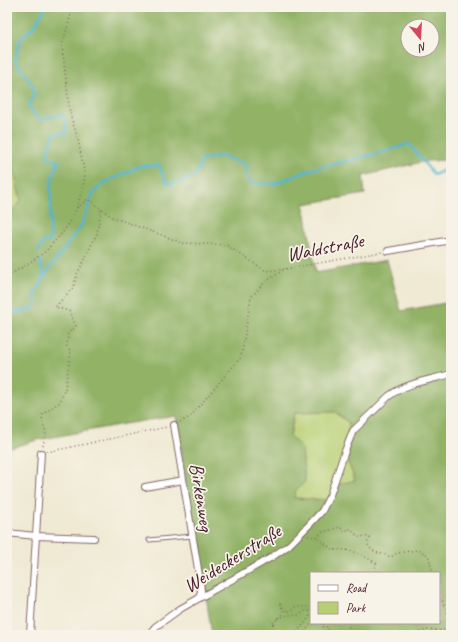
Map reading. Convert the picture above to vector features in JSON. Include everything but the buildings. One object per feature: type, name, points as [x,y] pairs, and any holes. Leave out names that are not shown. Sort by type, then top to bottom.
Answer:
[{"type":"street","name":"Waldstraße","points":[[388,251],[451,240]]},
{"type":"street","name":"Weideckerstraße","points":[[149,635],[155,627],[180,609],[272,557],[289,545],[322,511],[330,495],[345,451],[354,431],[389,396],[395,391],[407,386],[451,374]]},
{"type":"street","name":"Birkenweg","points":[[174,426],[200,581],[201,591],[199,598]]},
{"type":"street","points":[[30,635],[41,453]]},
{"type":"street","points":[[145,487],[183,480]]},
{"type":"street","points":[[7,533],[36,536],[94,538]]},
{"type":"lane","points":[[149,540],[192,536]]},
{"type":"path","points":[[7,276],[25,266],[46,251],[55,241],[76,210],[82,191],[85,176],[78,139],[70,114],[62,46],[73,7]]},
{"type":"path","points":[[76,210],[88,199],[112,217],[183,242],[226,245],[266,271],[285,269]]},
{"type":"path","points":[[41,453],[46,432],[42,421],[43,414],[60,402],[65,389],[71,352],[67,346],[68,334],[76,326],[69,311],[55,307],[73,288],[77,274],[98,234],[101,209]]},
{"type":"path","name":"Waldstraße","points":[[41,453],[174,426],[190,417],[241,357],[251,297],[265,282],[285,269],[388,251]]},
{"type":"path","points":[[373,572],[376,570],[376,563],[358,552],[343,549],[333,550],[316,538],[322,532],[340,527],[345,532],[349,528],[359,537],[365,536],[370,538],[367,543],[374,552],[384,553],[391,557],[397,553],[417,550],[428,555],[432,572]]},
{"type":"path","points":[[440,599],[442,600],[447,612],[451,612]]},
{"type":"path","points":[[273,623],[283,614],[280,604],[286,611],[292,611],[295,607],[310,607]]},
{"type":"path","points":[[273,629],[273,623],[278,618],[289,615],[299,615],[305,611],[310,611]]},
{"type":"path","points":[[294,635],[306,623],[310,616]]},
{"type":"path","points":[[302,635],[310,625],[313,624]]},
{"type":"path","points":[[346,635],[350,624]]},
{"type":"path","points":[[412,635],[426,630],[451,630]]},
{"type":"path","points":[[283,635],[290,635]]},
{"type":"green space","points":[[7,7],[451,7],[451,160],[426,161],[363,176],[365,194],[304,204],[316,273],[387,260],[401,311],[451,302],[451,635],[212,635],[194,534],[176,416],[37,440],[7,449],[7,216],[21,201],[11,159],[7,150]],"holes":[[[335,412],[349,423],[346,459],[355,480],[340,484],[327,500],[294,498],[296,490],[305,482],[302,449],[290,436],[294,413]]]},
{"type":"green space","points":[[7,150],[11,159],[21,201],[7,216]]},
{"type":"green space","points":[[335,412],[349,423],[346,459],[355,480],[327,500],[294,498],[296,490],[290,436],[294,413]]},
{"type":"waterway","points":[[38,251],[44,241],[50,242],[51,183],[59,162],[48,157],[48,150],[54,133],[66,133],[66,123],[62,114],[40,120],[33,113],[29,105],[34,95],[32,85],[15,60],[20,39],[34,26],[45,7]]},
{"type":"waterway","points":[[44,276],[81,226],[93,193],[104,183],[140,166],[159,165],[167,184],[171,184],[183,181],[194,175],[198,171],[201,160],[221,156],[245,164],[249,183],[274,184],[312,169],[409,144],[434,175],[451,167]]},
{"type":"waterway","points":[[7,317],[15,312],[27,310],[36,306],[35,293],[43,278],[40,260]]}]
